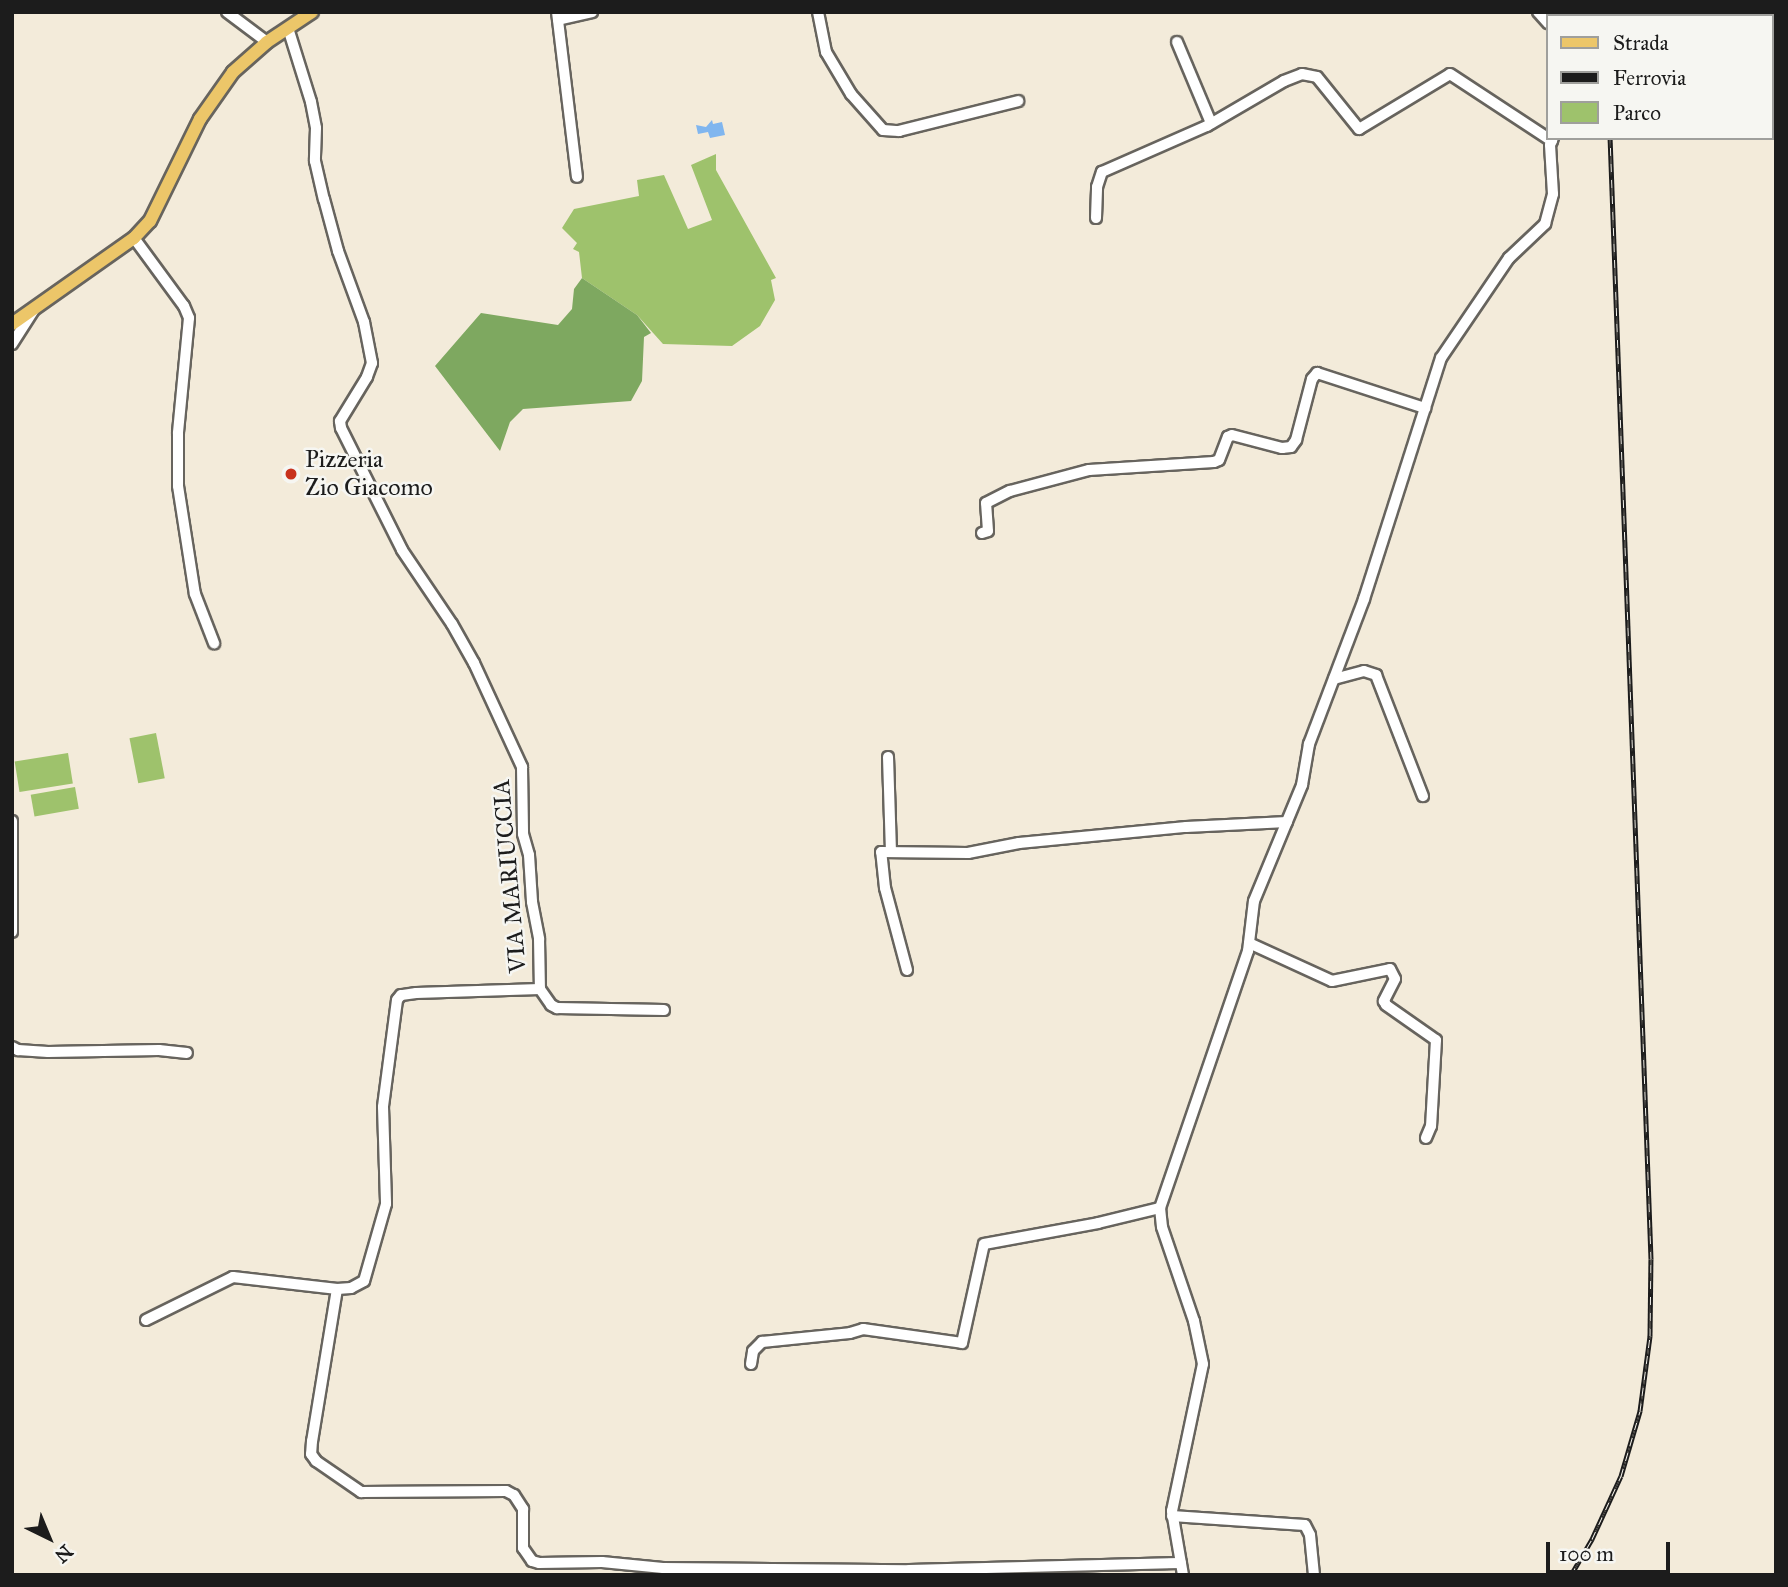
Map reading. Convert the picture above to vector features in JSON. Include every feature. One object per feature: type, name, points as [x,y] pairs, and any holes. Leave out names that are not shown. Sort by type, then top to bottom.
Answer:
[{"type":"main road","points":[[12,324],[134,238],[158,208],[200,118],[233,72],[267,42],[313,12]]},
{"type":"street","points":[[227,12],[267,42]]},
{"type":"street","points":[[577,177],[557,16],[592,12]]},
{"type":"street","points":[[817,12],[826,52],[851,94],[883,130],[899,131],[1018,101]]},
{"type":"street","name":"VIA MARIUCCIA","points":[[288,27],[311,102],[316,128],[315,161],[324,200],[338,251],[364,322],[372,363],[367,377],[340,421],[341,428],[402,550],[452,624],[474,663],[522,767],[523,834],[529,855],[532,902],[539,939],[540,989]]},
{"type":"street","points":[[1177,42],[1211,123]]},
{"type":"street","points":[[1096,218],[1097,187],[1102,172],[1211,123],[1284,80],[1307,74],[1317,77],[1348,119],[1361,129],[1450,74],[1546,136]]},
{"type":"street","points":[[1183,1575],[1172,1517],[1203,1364],[1194,1321],[1161,1227],[1160,1208],[1201,1094],[1249,943],[1254,901],[1302,785],[1310,744],[1368,587],[1441,358],[1509,258],[1545,224],[1549,215],[1554,180],[1553,140]]},
{"type":"street","points":[[134,238],[184,306],[189,318],[179,420],[178,486],[195,594],[214,643]]},
{"type":"street","points":[[12,344],[35,308]]},
{"type":"street","points":[[982,533],[988,531],[986,503],[1010,491],[1089,470],[1214,463],[1219,460],[1228,437],[1232,435],[1282,448],[1291,447],[1296,440],[1312,379],[1317,373],[1425,408]]},
{"type":"street","points":[[1334,679],[1364,671],[1376,675],[1423,796]]},
{"type":"street","points":[[888,757],[891,852]]},
{"type":"street","points":[[12,821],[15,866],[12,932]]},
{"type":"street","points":[[907,970],[885,888],[881,852],[968,853],[1019,843],[1186,827],[1287,822]]},
{"type":"street","points":[[1249,943],[1332,981],[1391,969],[1395,979],[1384,1001],[1386,1005],[1436,1040],[1431,1126],[1426,1138]]},
{"type":"street","points":[[146,1320],[233,1277],[337,1289],[364,1281],[386,1204],[383,1107],[397,1000],[407,993],[540,989],[551,1005],[557,1008],[664,1010]]},
{"type":"street","points":[[12,1047],[18,1051],[159,1050],[187,1053]]},
{"type":"street","points":[[751,1364],[756,1346],[762,1342],[850,1333],[863,1329],[962,1343],[984,1244],[1098,1223],[1160,1208]]},
{"type":"street","points":[[337,1289],[312,1441],[311,1454],[316,1461],[361,1492],[506,1491],[514,1495],[523,1509],[523,1548],[532,1561],[602,1562],[663,1568],[909,1570],[1181,1563]]},
{"type":"street","points":[[1172,1517],[1305,1525],[1310,1535],[1314,1575]]},
{"type":"green space","points":[[716,154],[716,170],[776,278],[771,280],[775,300],[760,326],[732,346],[663,344],[637,315],[582,278],[579,252],[573,249],[577,243],[562,228],[574,209],[639,196],[637,180],[664,175],[688,229],[712,220],[691,165]]},
{"type":"green space","points":[[582,278],[637,315],[651,333],[644,337],[642,381],[631,401],[523,409],[510,422],[500,451],[435,366],[481,313],[558,325],[572,309],[574,289]]},
{"type":"green space","points":[[156,733],[165,778],[138,783],[129,738]]},
{"type":"green space","points":[[68,753],[73,784],[20,792],[15,761]]},
{"type":"green space","points":[[75,787],[79,809],[35,816],[31,795]]},
{"type":"water","points":[[712,120],[713,124],[722,122],[725,135],[710,138],[708,132],[698,134],[696,125],[706,127]]},
{"type":"railway","points":[[1571,1575],[1592,1539],[1621,1476],[1640,1411],[1650,1336],[1651,1259],[1610,140]]},
{"type":"place","name":"Pizzeria Zio Giacomo","points":[[291,474]]}]
